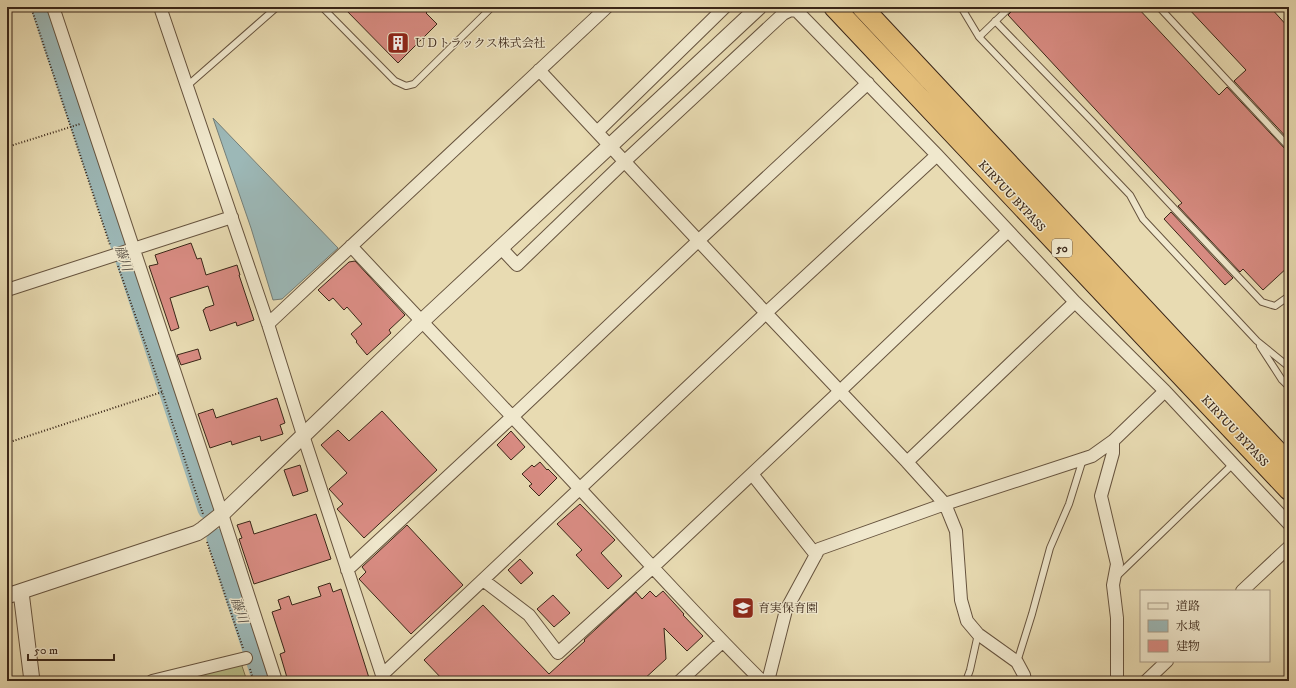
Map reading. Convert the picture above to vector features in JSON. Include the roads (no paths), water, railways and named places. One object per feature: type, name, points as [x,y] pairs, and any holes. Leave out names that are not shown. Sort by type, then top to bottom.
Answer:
[{"type":"highway","name":"KIRYUU BYPASS","points":[[834,7],[1289,490]]},
{"type":"highway","name":"KIRYUU BYPASS","points":[[862,7],[1289,464]]},
{"type":"street","points":[[53,7],[276,681]]},
{"type":"street","points":[[160,7],[268,324],[383,678],[483,580],[937,154]]},
{"type":"street","points":[[268,324],[606,7]]},
{"type":"street","points":[[597,132],[725,7]]},
{"type":"street","points":[[32,681],[14,594],[203,530],[222,514],[421,322],[759,7]]},
{"type":"street","points":[[501,248],[517,265],[624,162],[783,14],[791,10],[797,11],[937,154],[1076,302],[1165,391],[1289,524]]},
{"type":"street","points":[[539,70],[945,504],[956,531],[961,600],[967,621],[978,634],[1017,662],[1024,675],[1024,681]]},
{"type":"street","points":[[347,570],[868,83]]},
{"type":"street","points":[[7,290],[232,217]]},
{"type":"street","points":[[483,580],[529,615],[558,653],[653,567],[1008,231]]},
{"type":"street","points":[[351,246],[722,642],[762,681]]},
{"type":"street","points":[[907,462],[1076,302]]},
{"type":"street","points":[[768,681],[786,610],[819,549],[945,504],[1092,456],[1113,441],[1165,391]]},
{"type":"street","points":[[1113,441],[1113,453],[1101,496],[1117,564],[1113,585],[1117,618],[1117,681]]},
{"type":"street","points":[[752,474],[816,555]]},
{"type":"street","points":[[1243,590],[1289,547]]},
{"type":"street","points":[[680,681],[722,642]]},
{"type":"street","points":[[152,681],[246,658]]},
{"type":"street","points":[[1152,679],[1166,662]]},
{"type":"lane","points":[[187,86],[277,7]]},
{"type":"lane","points":[[322,7],[395,82],[406,86],[414,84],[492,7]]},
{"type":"lane","points":[[961,7],[979,37],[1130,195],[1143,219],[1257,341],[1289,367]]},
{"type":"lane","points":[[979,37],[1010,7]]},
{"type":"lane","points":[[1159,7],[1289,147]]},
{"type":"lane","points":[[995,21],[1092,121],[1262,302],[1275,306],[1289,296]]},
{"type":"lane","points":[[1257,341],[1282,380],[1289,387]]},
{"type":"lane","points":[[1017,662],[1050,548],[1069,504],[1083,459]]},
{"type":"lane","points":[[1114,578],[1232,464]]},
{"type":"lane","points":[[966,681],[978,634]]},
{"type":"water","points":[[213,118],[338,248],[282,299],[273,300],[251,228]]},
{"type":"waterway","name":"藤川","points":[[41,7],[208,509]]},
{"type":"waterway","name":"藤川","points":[[217,539],[263,681]]},
{"type":"place","name":"ＵＤトラックス株式会社","points":[[398,43]]},
{"type":"place","name":"育実保育園","points":[[743,608]]}]
